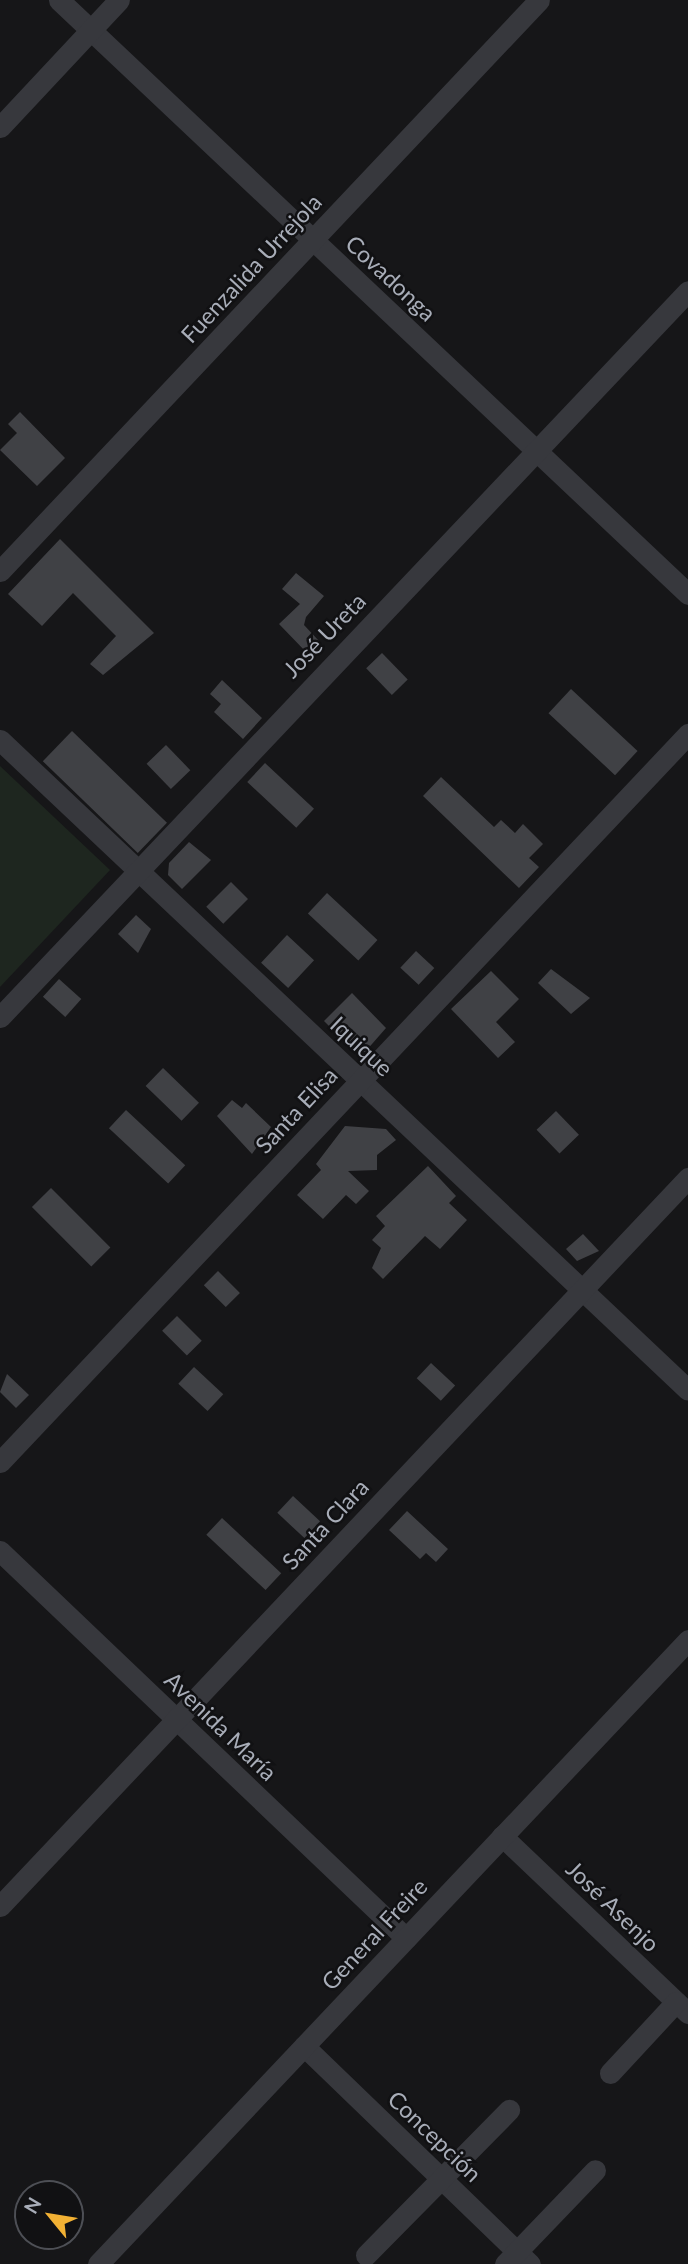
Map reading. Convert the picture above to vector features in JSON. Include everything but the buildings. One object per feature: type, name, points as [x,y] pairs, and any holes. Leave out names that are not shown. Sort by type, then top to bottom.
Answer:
[{"type":"street","name":"Covadonga","points":[[59,0],[688,594]]},
{"type":"street","points":[[0,127],[119,0]]},
{"type":"street","name":"Fuenzalida Urrejola","points":[[0,571],[540,0]]},
{"type":"street","name":"José Ureta","points":[[0,1017],[688,291]]},
{"type":"street","name":"Santa Elisa","points":[[0,1462],[688,734]]},
{"type":"street","name":"Iquique","points":[[0,740],[688,1390]]},
{"type":"street","name":"Santa Clara","points":[[0,1906],[688,1178]]},
{"type":"street","name":"Avenida María","points":[[0,1551],[407,1938]]},
{"type":"street","name":"General Freire","points":[[104,2262],[688,1640]]},
{"type":"street","name":"José Asenjo","points":[[502,1836],[682,2008]]},
{"type":"street","points":[[610,2073],[682,2008]]},
{"type":"street","name":"Concepción","points":[[304,2046],[441,2178],[518,2260]]},
{"type":"street","points":[[366,2255],[509,2110]]},
{"type":"street","points":[[518,2260],[595,2170]]},
{"type":"shaded area","points":[[0,766],[110,870],[0,987]]}]
